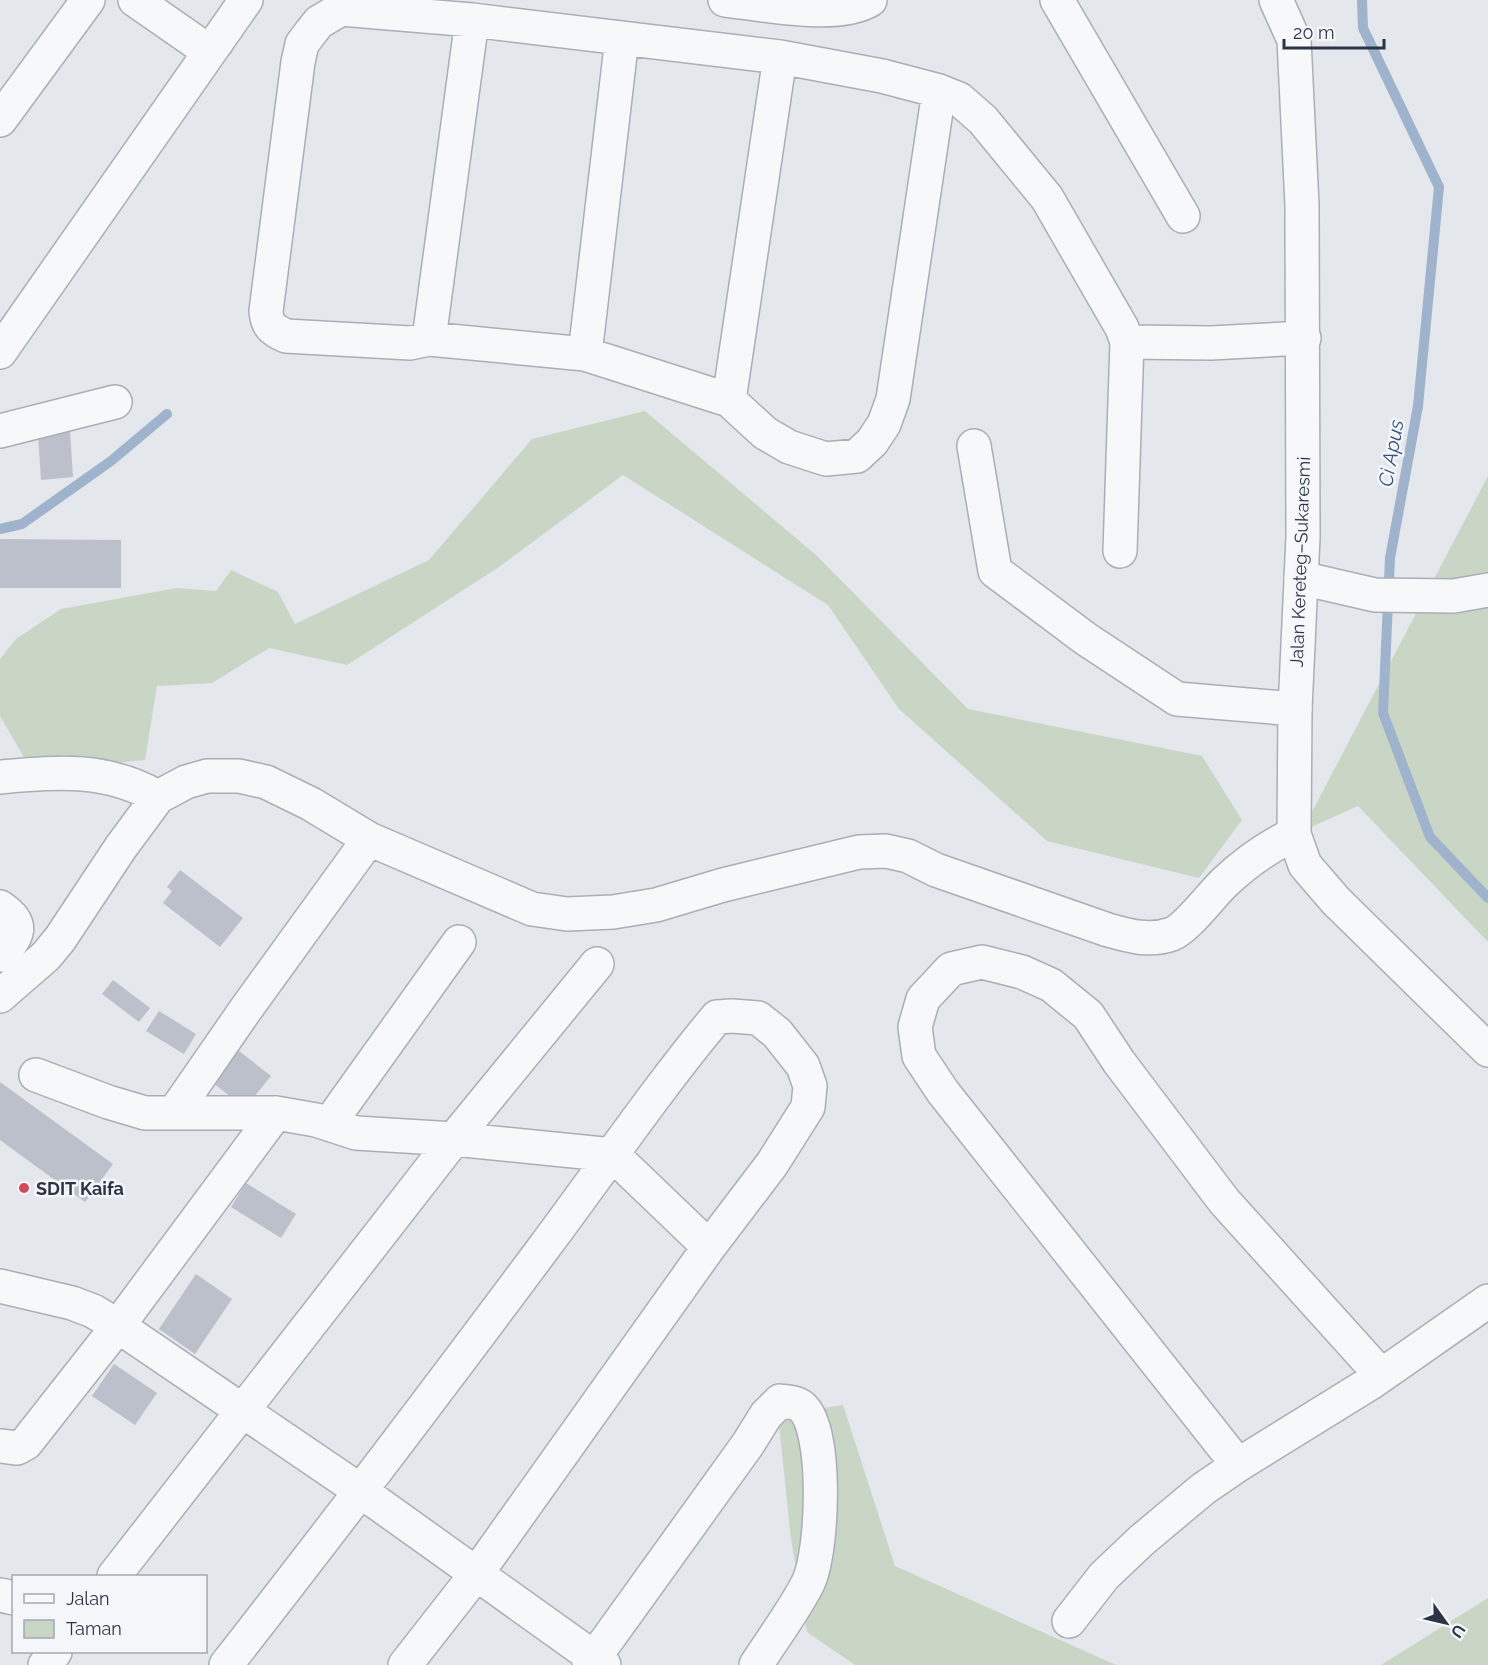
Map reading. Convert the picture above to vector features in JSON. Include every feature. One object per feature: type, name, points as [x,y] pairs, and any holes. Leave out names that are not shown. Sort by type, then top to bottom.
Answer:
[{"type":"street","points":[[0,120],[88,0]]},
{"type":"street","points":[[135,0],[207,50],[217,42]]},
{"type":"street","points":[[3,341],[246,0]]},
{"type":"street","points":[[724,0],[818,10],[855,8],[866,1]]},
{"type":"street","points":[[1057,0],[1183,216]]},
{"type":"street","name":"Jalan Kereteg–Sukaresmi","points":[[1275,0],[1294,40],[1302,205],[1303,537],[1295,709],[1294,834],[1305,865],[1328,892],[1488,1050]]},
{"type":"street","points":[[939,91],[892,399],[884,424],[873,442],[857,456],[826,459],[789,447],[765,433],[729,400],[585,354],[429,339],[410,343],[286,336],[276,331],[267,321],[266,312],[302,44],[319,22],[341,9],[472,20],[780,57],[882,76],[939,91],[959,99],[983,120],[1047,198],[1122,328],[1127,342],[1120,550]]},
{"type":"street","points":[[429,339],[472,20]]},
{"type":"street","points":[[585,354],[622,38]]},
{"type":"street","points":[[729,400],[780,57]]},
{"type":"street","points":[[1127,342],[1211,343],[1304,339]]},
{"type":"street","points":[[0,431],[115,402]]},
{"type":"street","points":[[974,446],[995,571],[1086,639],[1177,699],[1295,709]]},
{"type":"street","points":[[1301,578],[1375,595],[1454,597],[1488,590]]},
{"type":"street","points":[[0,777],[47,772],[107,777],[137,786],[158,797]]},
{"type":"street","points":[[0,996],[46,956],[60,939],[121,847],[158,797],[186,782],[207,776],[239,776],[266,782],[291,793],[369,838],[512,901],[531,909],[567,914],[613,912],[656,905],[723,885],[859,852],[886,851],[908,856],[936,870],[1108,930],[1154,939],[1175,933],[1245,863],[1263,850],[1294,834]]},
{"type":"street","points":[[174,1113],[369,838]]},
{"type":"street","points":[[0,907],[11,916],[18,933],[0,956]]},
{"type":"street","points":[[329,1124],[459,942]]},
{"type":"street","points":[[1238,1465],[943,1092],[919,1056],[915,1027],[923,999],[951,969],[982,963],[1022,972],[1051,985],[1088,1015],[1119,1062],[1224,1201],[1381,1375]]},
{"type":"street","points":[[115,1575],[454,1139],[597,964]]},
{"type":"street","points":[[226,1665],[362,1492],[674,1070],[717,1017],[758,1018],[777,1033],[803,1066],[810,1086],[808,1107],[771,1164],[709,1247],[477,1573],[405,1665]]},
{"type":"street","points":[[36,1075],[145,1113],[276,1113],[329,1124],[356,1133],[454,1139],[613,1155],[709,1247]]},
{"type":"street","points":[[0,1446],[18,1448],[26,1443],[118,1326],[276,1113]]},
{"type":"street","points":[[0,1286],[72,1303],[93,1311],[118,1326],[477,1573],[596,1663],[766,1415],[780,1401],[802,1407],[809,1417],[814,1432],[822,1488],[817,1549],[809,1582],[756,1665]]},
{"type":"street","points":[[1069,1621],[1104,1575],[1203,1489],[1381,1375],[1488,1301]]},
{"type":"street","points":[[45,1665],[54,1653]]},
{"type":"green space","points":[[645,411],[816,555],[968,709],[1202,756],[1242,820],[1199,878],[1047,841],[899,709],[828,605],[623,475],[499,567],[347,665],[269,648],[212,683],[157,686],[145,760],[32,771],[0,716],[0,659],[16,639],[61,609],[177,588],[216,591],[231,570],[278,592],[295,624],[429,560],[532,439]]},
{"type":"green space","points":[[1488,476],[1488,942],[1358,806],[1302,831]]},
{"type":"green space","points":[[843,1405],[895,1566],[1116,1665],[855,1665],[807,1632],[791,1539],[778,1415]]},
{"type":"green space","points":[[1488,1598],[1488,1665],[1381,1665]]},
{"type":"building","points":[[70,431],[73,477],[41,480],[38,434]]},
{"type":"building","points":[[0,539],[121,540],[121,588],[0,588]]},
{"type":"building","points":[[180,870],[243,918],[220,947],[163,903],[172,891],[167,887]]},
{"type":"building","points":[[113,980],[150,1008],[139,1022],[102,994]]},
{"type":"building","points":[[159,1011],[196,1034],[184,1054],[146,1031]]},
{"type":"building","points":[[234,1047],[271,1076],[245,1108],[208,1079]]},
{"type":"building","points":[[0,1082],[113,1164],[85,1202],[0,1140]]},
{"type":"building","points":[[246,1183],[296,1214],[281,1238],[231,1207]]},
{"type":"building","points":[[196,1274],[232,1299],[195,1354],[159,1329]]},
{"type":"building","points":[[114,1364],[157,1393],[135,1425],[92,1396]]},
{"type":"waterway","name":"Ci Apus","points":[[1362,0],[1363,28],[1439,187],[1418,406],[1390,558],[1383,713],[1430,837],[1488,898]]},
{"type":"waterway","points":[[0,529],[22,524],[111,461],[167,414]]},
{"type":"place","name":"SDIT Kaifa","points":[[24,1188]]}]
